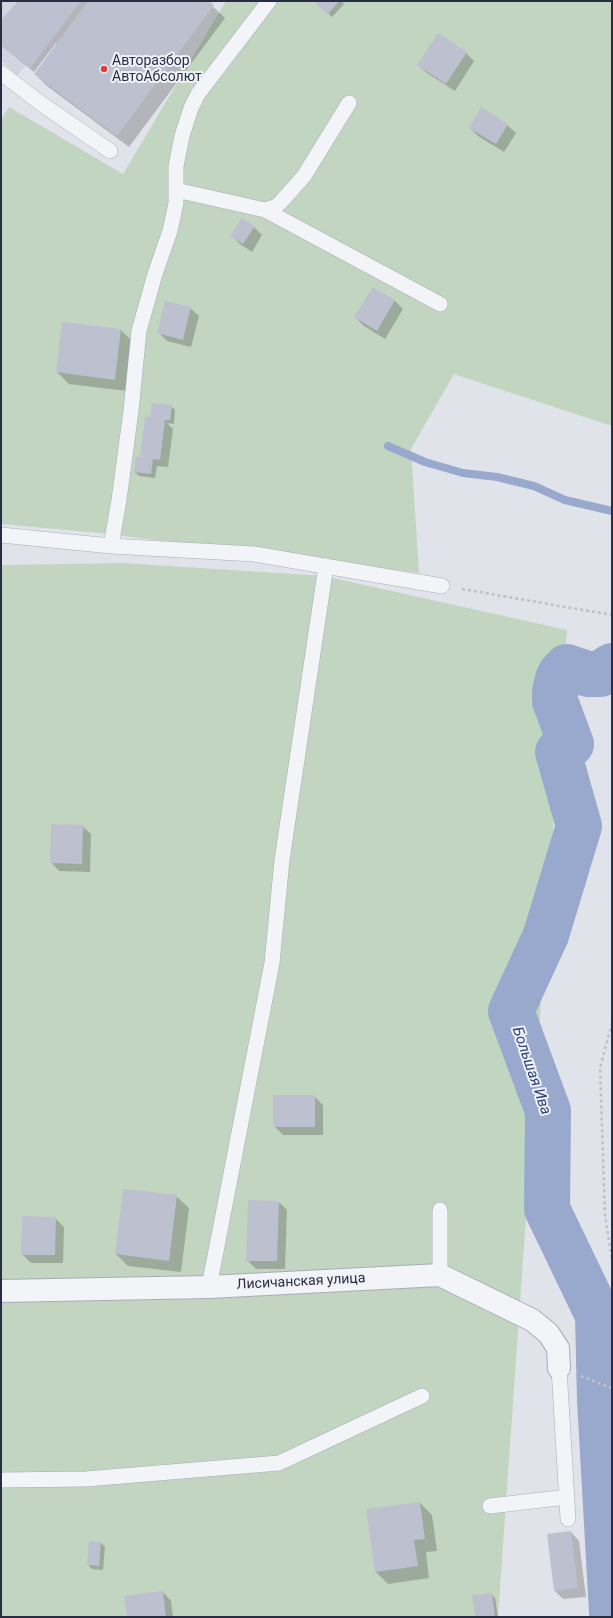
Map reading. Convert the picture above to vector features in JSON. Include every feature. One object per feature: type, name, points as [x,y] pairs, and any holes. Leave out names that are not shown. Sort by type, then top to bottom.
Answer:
[{"type":"street","name":"Лисичанская улица","points":[[1,1291],[209,1287],[440,1275],[532,1320],[548,1332],[558,1348],[559,1368]]},
{"type":"lane","points":[[111,546],[132,411],[139,331],[155,274],[170,231],[176,203],[178,151],[186,123],[198,94],[269,1]]},
{"type":"lane","points":[[1,73],[43,105],[110,151]]},
{"type":"lane","points":[[265,210],[275,207],[280,203],[304,176],[349,103]]},
{"type":"lane","points":[[176,190],[265,210],[440,304]]},
{"type":"lane","points":[[1,535],[111,546],[233,552],[442,586]]},
{"type":"lane","points":[[209,1287],[272,963],[282,860],[326,566]]},
{"type":"lane","points":[[440,1210],[440,1275]]},
{"type":"lane","points":[[559,1368],[568,1520]]},
{"type":"lane","points":[[1,1480],[86,1479],[279,1463],[422,1396]]},
{"type":"lane","points":[[490,1506],[567,1497]]},
{"type":"path","points":[[442,586],[612,615]]},
{"type":"path","points":[[612,1023],[600,1068],[605,1215],[612,1260]]},
{"type":"path","points":[[559,1368],[612,1388]]},
{"type":"shaded area","points":[[1,1],[78,1],[17,76],[1,60]]},
{"type":"green space","points":[[226,1],[612,1],[612,426],[454,374],[411,449],[419,573],[99,533],[1,524],[1,119],[9,107],[123,174]]},
{"type":"green space","points":[[123,563],[324,576],[567,630],[498,1617],[1,1617],[1,565]]},
{"type":"building","points":[[18,1],[81,1],[30,68],[1,45],[1,20]]},
{"type":"building","points":[[88,1],[209,1],[214,5],[117,136],[34,74]]},
{"type":"building","points":[[313,1],[339,1],[328,14]]},
{"type":"building","points":[[438,33],[467,52],[446,84],[417,65]]},
{"type":"building","points":[[481,107],[508,124],[496,144],[469,128]]},
{"type":"building","points":[[242,218],[255,226],[243,244],[230,236]]},
{"type":"building","points":[[373,287],[395,300],[377,331],[354,317]]},
{"type":"building","points":[[165,301],[191,307],[183,340],[157,333]]},
{"type":"building","points":[[62,322],[121,329],[115,380],[56,372]]},
{"type":"building","points":[[152,403],[172,405],[170,420],[165,420],[160,460],[153,459],[151,474],[134,472],[136,456],[140,457],[145,417],[150,417]]},
{"type":"building","points":[[51,824],[83,825],[82,864],[50,863]]},
{"type":"building","points":[[273,1095],[315,1095],[315,1127],[273,1127]]},
{"type":"building","points":[[123,1189],[177,1195],[169,1261],[115,1254]]},
{"type":"building","points":[[248,1200],[279,1201],[277,1261],[246,1261]]},
{"type":"building","points":[[22,1216],[56,1217],[55,1255],[21,1255]]},
{"type":"building","points":[[420,1502],[425,1539],[414,1540],[418,1566],[375,1572],[366,1509]]},
{"type":"building","points":[[571,1531],[578,1588],[554,1591],[547,1534]]},
{"type":"building","points":[[89,1541],[101,1542],[99,1566],[87,1565]]},
{"type":"building","points":[[163,1591],[166,1617],[127,1617],[124,1596]]},
{"type":"building","points":[[492,1593],[495,1617],[475,1617],[472,1595]]},
{"type":"waterway","points":[[388,446],[425,462],[463,473],[497,477],[534,486],[565,500],[612,511]]},
{"type":"waterway","name":"Большая Ива","points":[[612,666],[600,674],[588,674],[567,667],[558,679],[555,692],[555,701],[571,744],[558,752],[579,826],[546,935],[511,1011],[548,1111],[547,1209],[598,1315],[600,1400],[612,1612]]},
{"type":"place","name":"Авторазбор АвтоАбсолют","points":[[104,69]]}]
